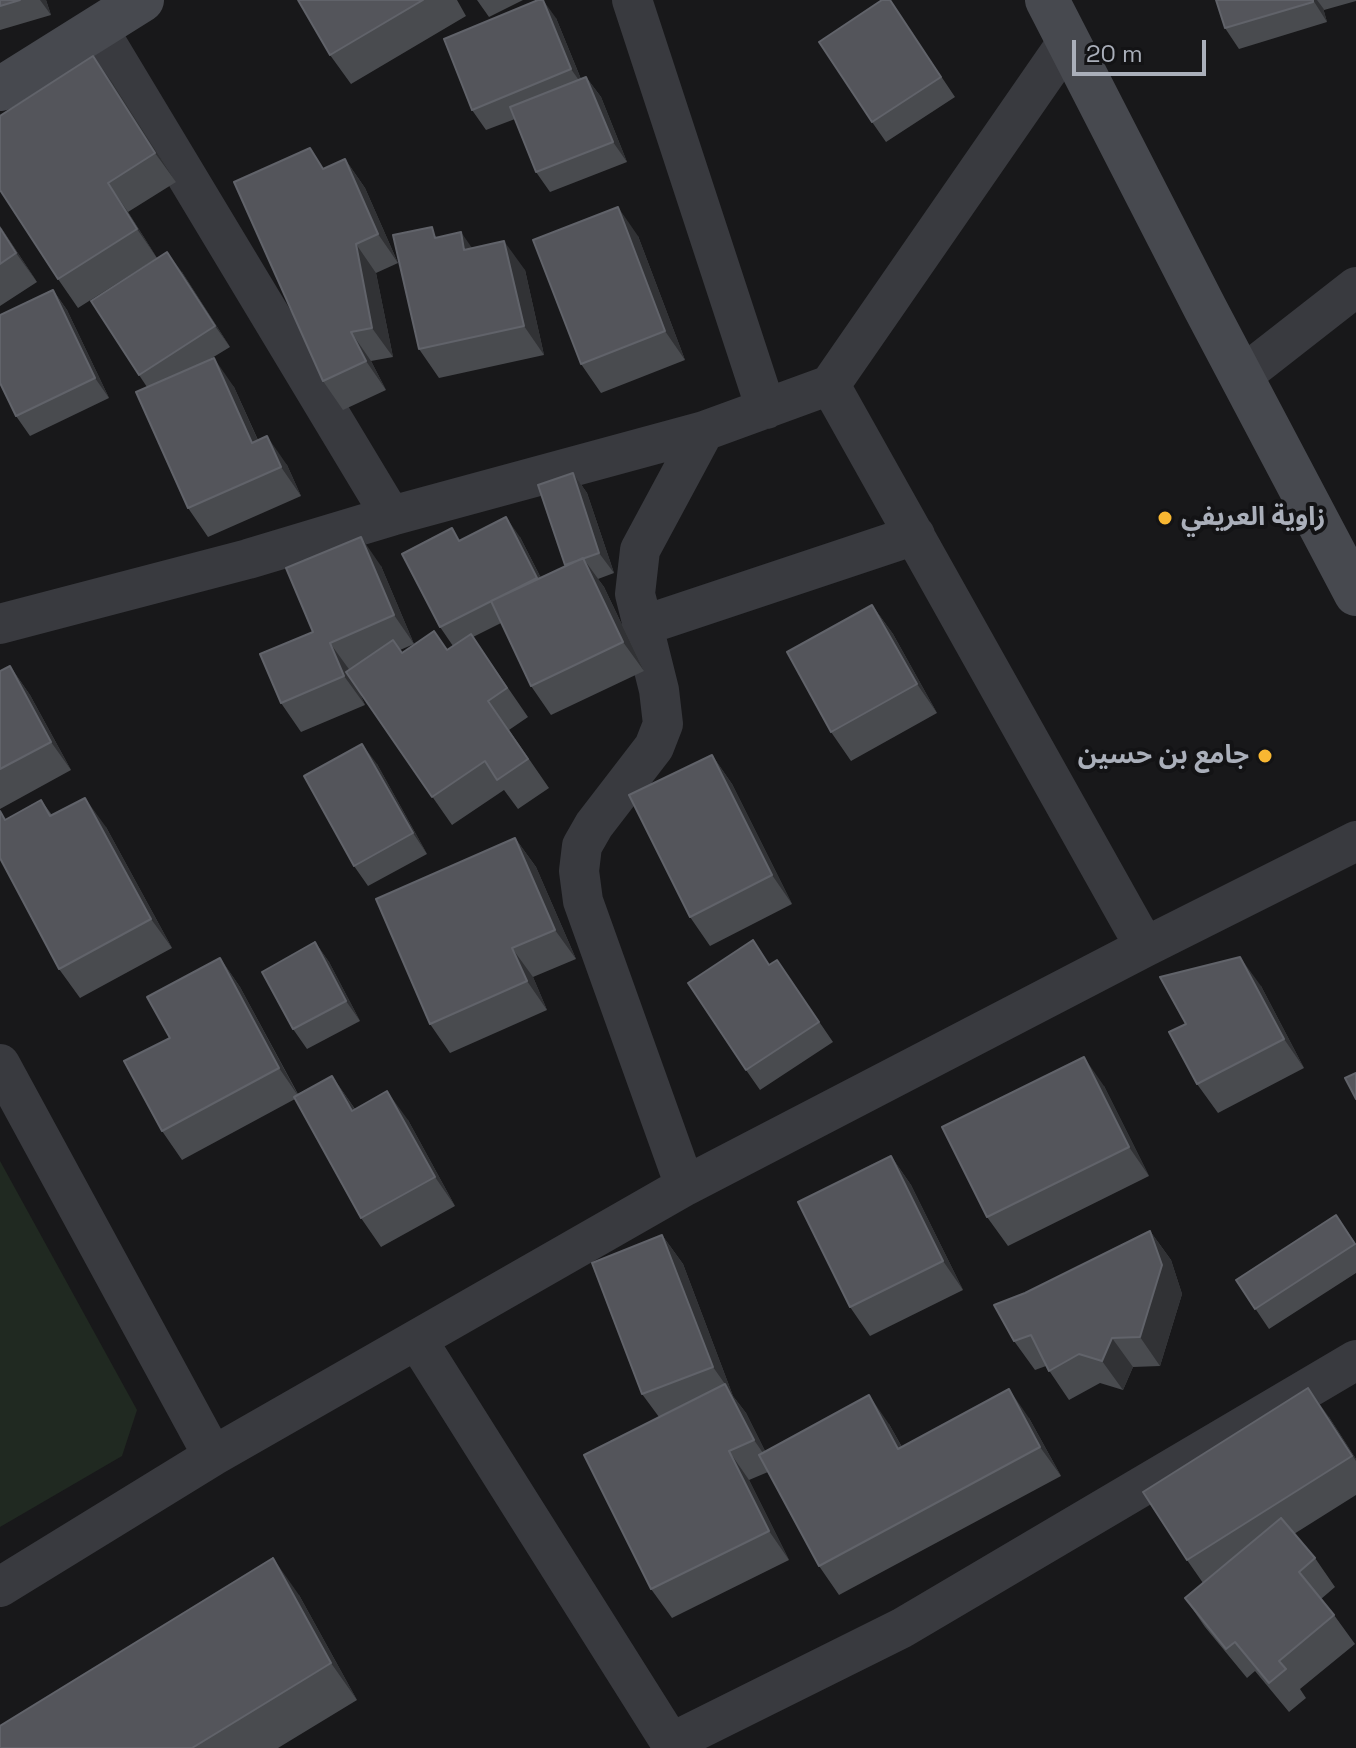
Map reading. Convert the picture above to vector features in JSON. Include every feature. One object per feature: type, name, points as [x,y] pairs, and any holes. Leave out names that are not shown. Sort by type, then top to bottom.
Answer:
[{"type":"street","points":[[0,89],[142,0]]},
{"type":"street","points":[[632,0],[766,409]]},
{"type":"street","points":[[1047,0],[1356,594]]},
{"type":"street","points":[[98,29],[391,516]]},
{"type":"street","points":[[0,624],[248,559],[391,516],[704,431],[830,385],[1068,41]]},
{"type":"street","points":[[1242,376],[1356,287]]},
{"type":"street","points":[[830,385],[1145,947]]},
{"type":"street","points":[[685,1186],[583,901],[579,871],[582,846],[594,825],[654,747],[663,724],[659,690],[635,594],[640,550],[704,431]]},
{"type":"street","points":[[642,626],[915,535]]},
{"type":"street","points":[[0,1587],[213,1456],[685,1186],[1356,841]]},
{"type":"street","points":[[0,1064],[213,1456]]},
{"type":"street","points":[[417,1340],[672,1746],[902,1628],[1356,1360]]},
{"type":"shaded area","points":[[0,1161],[137,1410],[122,1456],[0,1527]]},
{"type":"building","points":[[0,0],[20,0],[0,6]]},
{"type":"building","points":[[298,0],[423,0],[330,55]]},
{"type":"building","points":[[543,0],[571,69],[472,110],[444,39]]},
{"type":"building","points":[[882,0],[890,0],[941,77],[872,122],[819,42]]},
{"type":"building","points":[[1216,0],[1313,0],[1313,2],[1225,28]]},
{"type":"building","points":[[93,56],[155,153],[108,183],[137,229],[58,279],[0,190],[0,116]]},
{"type":"building","points":[[586,77],[613,142],[536,172],[510,107]]},
{"type":"building","points":[[310,148],[323,169],[345,159],[378,234],[356,244],[372,328],[351,332],[366,361],[323,381],[234,182]]},
{"type":"building","points":[[618,207],[665,331],[581,364],[533,240]]},
{"type":"building","points":[[432,227],[435,238],[461,232],[464,250],[504,241],[524,326],[419,349],[393,235]]},
{"type":"building","points":[[0,228],[16,253],[0,264]]},
{"type":"building","points":[[167,252],[215,326],[139,375],[91,301]]},
{"type":"building","points":[[53,290],[95,378],[16,416],[0,383],[0,315]]},
{"type":"building","points":[[214,358],[252,443],[267,436],[281,467],[188,508],[136,392]]},
{"type":"building","points":[[573,473],[599,553],[565,565],[538,485]]},
{"type":"building","points":[[506,517],[537,578],[440,627],[402,554],[452,528],[459,541]]},
{"type":"building","points":[[361,537],[394,615],[330,643],[344,676],[281,703],[260,654],[313,632],[286,568]]},
{"type":"building","points":[[583,558],[623,642],[531,686],[491,601]]},
{"type":"building","points":[[872,605],[917,684],[831,732],[787,652]]},
{"type":"building","points":[[434,631],[447,650],[471,634],[507,688],[488,701],[528,759],[497,780],[485,761],[432,797],[346,672],[393,640],[402,653]]},
{"type":"building","points":[[10,666],[51,742],[0,769],[0,671]]},
{"type":"building","points":[[362,744],[413,833],[354,866],[304,776]]},
{"type":"building","points":[[712,755],[772,875],[690,917],[629,795]]},
{"type":"building","points":[[85,798],[151,919],[59,969],[0,858],[0,811],[5,820],[41,800],[50,816]]},
{"type":"building","points":[[515,838],[555,930],[512,948],[527,981],[430,1024],[376,899]]},
{"type":"building","points":[[753,940],[769,965],[777,960],[819,1022],[746,1070],[688,983]]},
{"type":"building","points":[[315,942],[346,1001],[293,1029],[262,972]]},
{"type":"building","points":[[1240,957],[1284,1039],[1197,1084],[1169,1032],[1186,1024],[1160,977]]},
{"type":"building","points":[[220,958],[279,1068],[162,1131],[124,1061],[170,1038],[147,997]]},
{"type":"building","points":[[1084,1057],[1129,1147],[987,1217],[942,1127]]},
{"type":"building","points":[[1356,1073],[1356,1099],[1345,1078]]},
{"type":"building","points":[[332,1076],[352,1111],[387,1091],[435,1177],[361,1218],[294,1097]]},
{"type":"building","points":[[891,1156],[943,1261],[850,1307],[798,1202]]},
{"type":"building","points":[[1336,1215],[1355,1244],[1255,1309],[1236,1280]]},
{"type":"building","points":[[1150,1231],[1162,1265],[1140,1337],[1112,1338],[1102,1361],[1079,1354],[1049,1371],[1031,1335],[1014,1341],[994,1305],[1025,1293]]},
{"type":"building","points":[[662,1235],[713,1367],[642,1394],[592,1263]]},
{"type":"building","points":[[725,1384],[754,1440],[729,1451],[769,1531],[651,1589],[584,1455]]},
{"type":"building","points":[[1308,1388],[1352,1456],[1187,1560],[1143,1492]]},
{"type":"building","points":[[1009,1389],[1040,1447],[819,1566],[759,1455],[869,1395],[898,1449]]},
{"type":"building","points":[[1281,1518],[1315,1558],[1299,1572],[1334,1615],[1279,1661],[1286,1669],[1269,1683],[1235,1642],[1226,1649],[1185,1598]]},
{"type":"building","points":[[273,1558],[331,1663],[192,1748],[0,1748],[0,1726]]},
{"type":"place","name":"زاوية العريفي","points":[[1165,518]]},
{"type":"place","name":"جامع بن حسين","points":[[1265,756]]}]
